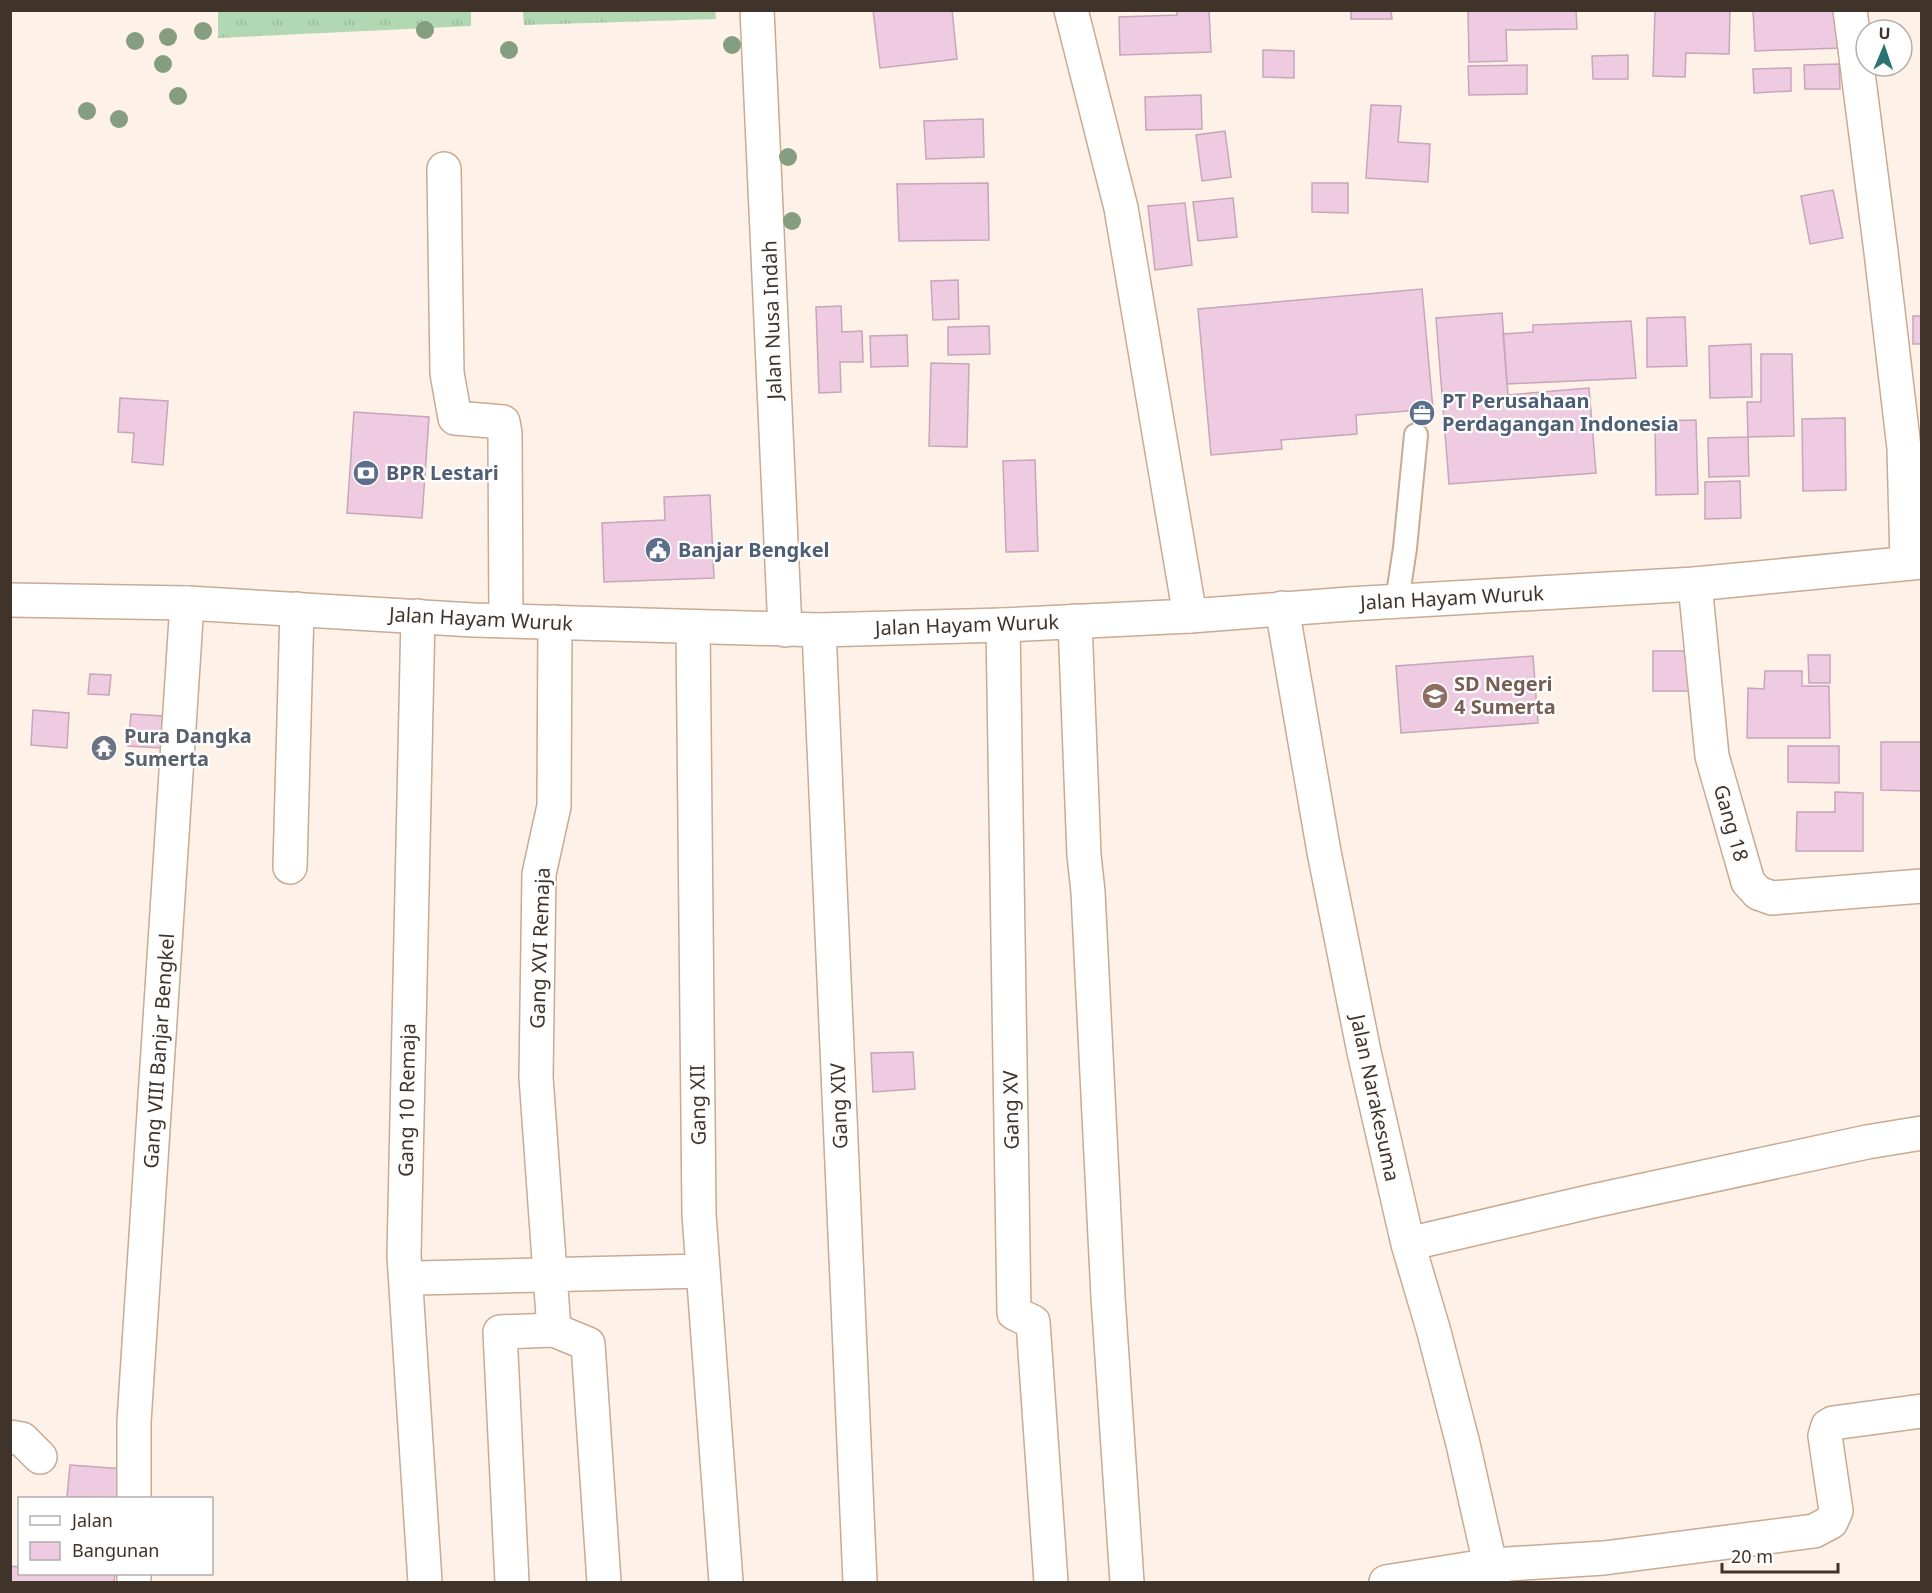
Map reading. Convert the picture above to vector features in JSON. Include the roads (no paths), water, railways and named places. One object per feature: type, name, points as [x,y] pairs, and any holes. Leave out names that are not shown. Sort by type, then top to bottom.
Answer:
[{"type":"street","name":"Jalan Nusa Indah","points":[[757,10],[785,630]]},
{"type":"street","points":[[1071,10],[1121,208],[1190,616]]},
{"type":"street","points":[[1850,10],[1904,448],[1914,563]]},
{"type":"street","points":[[444,169],[447,373],[455,418],[503,423],[507,621]]},
{"type":"street","name":"Jalan Hayam Wuruk","points":[[10,600],[187,603],[507,621],[819,630],[1003,625],[1190,616],[1282,608],[1695,584],[1914,563]]},
{"type":"street","name":"Gang 18","points":[[1695,584],[1712,756],[1749,882],[1758,893],[1772,898],[1922,886]]},
{"type":"street","name":"Gang VIII Banjar Bengkel","points":[[134,1497],[134,1422],[187,603]]},
{"type":"street","name":"Jalan Narakesuma","points":[[1282,608],[1338,922],[1364,1052],[1408,1244],[1434,1332],[1493,1574]]},
{"type":"street","points":[[290,867],[297,609]]},
{"type":"street","name":"Gang 10 Remaja","points":[[418,616],[404,1256],[425,1582]]},
{"type":"street","points":[[1075,621],[1107,1297],[1127,1582]]},
{"type":"street","name":"Gang XVI Remaja","points":[[554,1330],[536,1077],[540,874],[554,806],[555,622]]},
{"type":"street","name":"Gang XV","points":[[1003,625],[1014,1313],[1032,1322],[1051,1582]]},
{"type":"street","name":"Gang XII","points":[[693,627],[699,1214],[726,1582]]},
{"type":"street","name":"Gang XIV","points":[[819,630],[860,1582]]},
{"type":"street","points":[[1408,1244],[1593,1201],[1922,1132]]},
{"type":"street","points":[[418,1278],[702,1271]]},
{"type":"street","points":[[512,1582],[500,1332],[554,1330],[588,1344],[604,1582]]},
{"type":"street","points":[[1386,1582],[1493,1574],[1814,1531],[1831,1522],[1836,1511],[1826,1436],[1828,1426],[1833,1423],[1922,1411]]},
{"type":"street","points":[[10,1437],[22,1439],[40,1457]]},
{"type":"lane","points":[[1397,601],[1406,548],[1416,435]]},
{"type":"place","name":"PT Perusahaan Perdagangan Indonesia","points":[[1422,413]]},
{"type":"place","name":"BPR Lestari","points":[[366,473]]},
{"type":"place","name":"Banjar Bengkel","points":[[658,550]]},
{"type":"place","name":"SD Negeri 4 Sumerta","points":[[1435,696]]},
{"type":"place","name":"Pura Dangka Sumerta","points":[[104,748]]}]
